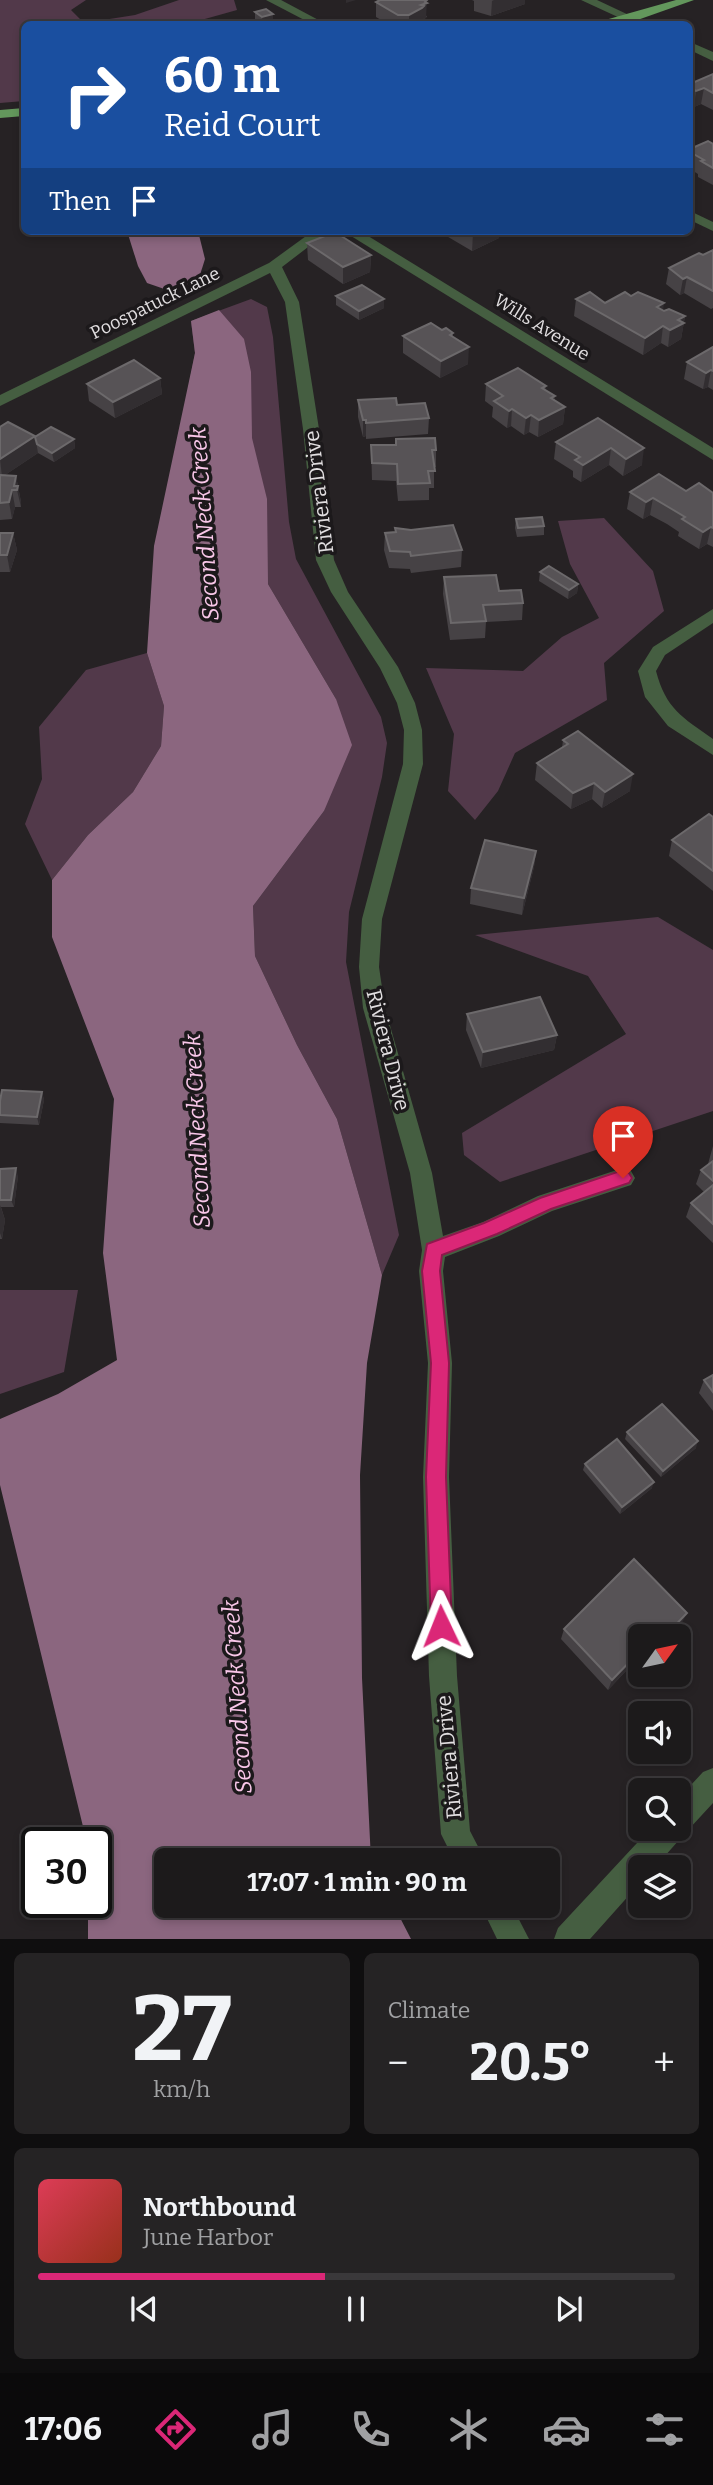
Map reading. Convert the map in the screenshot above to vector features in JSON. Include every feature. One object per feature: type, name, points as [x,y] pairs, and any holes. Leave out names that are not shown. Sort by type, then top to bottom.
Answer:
[{"type":"main road","points":[[629,21],[688,0]]},
{"type":"main road","points":[[0,114],[21,112]]},
{"type":"street","points":[[272,0],[314,21]]},
{"type":"street","points":[[587,0],[624,21]]},
{"type":"street","points":[[693,47],[713,57]]},
{"type":"street","points":[[693,217],[713,227]]},
{"type":"street","name":"Poospatuck Lane","points":[[0,401],[274,266],[317,235]]},
{"type":"street","name":"Wills Avenue","points":[[356,235],[713,455]]},
{"type":"street","name":"Riviera Drive","points":[[274,266],[292,302],[312,429],[326,560],[340,592],[389,667],[406,703],[413,730],[413,764],[372,919],[369,967],[374,1008],[421,1173],[433,1250],[431,1271],[440,1363],[436,1477],[443,1676],[456,1834],[464,1848]]},
{"type":"street","points":[[713,615],[659,651],[647,671],[654,697],[675,721],[713,748]]},
{"type":"street","points":[[433,1250],[491,1229],[546,1203],[623,1178]]},
{"type":"street","points":[[691,1806],[713,1782]]},
{"type":"street","points":[[569,1939],[659,1841]]},
{"type":"street","points":[[503,1918],[514,1939]]},
{"type":"shaded area","points":[[0,0],[86,0],[71,10],[82,21],[21,21],[21,101],[0,103]]},
{"type":"shaded area","points":[[179,0],[234,0],[237,10],[198,21],[97,21],[135,15]]},
{"type":"shaded area","points":[[251,299],[267,307],[273,337],[289,522],[296,559],[381,717],[387,743],[382,777],[349,912],[346,962],[399,1235],[382,1275],[337,1119],[297,1045],[255,956],[253,906],[324,811],[336,699],[268,584],[183,415],[195,353],[191,321]]},
{"type":"shaded area","points":[[604,518],[653,571],[664,611],[604,663],[607,700],[515,753],[498,791],[475,820],[448,791],[454,734],[426,668],[523,671],[562,637],[599,618],[570,564],[558,521]]},
{"type":"shaded area","points":[[147,653],[164,706],[161,746],[133,792],[88,835],[52,880],[25,824],[42,779],[39,727],[86,670]]},
{"type":"shaded area","points":[[658,917],[713,950],[713,1111],[500,1182],[464,1155],[462,1133],[626,1034],[588,976],[475,935]]},
{"type":"shaded area","points":[[0,1290],[78,1290],[64,1372],[0,1394]]},
{"type":"water","points":[[128,235],[199,235],[205,259],[199,278],[173,292],[147,283],[138,266]]},
{"type":"water","name":"Second Neck Creek","points":[[219,310],[244,339],[251,372],[252,438],[267,499],[268,584],[336,699],[352,745],[324,811],[253,906],[255,956],[297,1045],[337,1119],[382,1275],[367,1363],[360,1475],[362,1678],[370,1848],[154,1848],[154,1918],[400,1918],[411,1939],[88,1939],[88,1918],[112,1918],[112,1827],[83,1827],[0,1485],[0,1419],[58,1394],[117,1360],[103,1253],[114,1099],[52,937],[52,880],[88,835],[133,792],[161,746],[164,706],[147,653],[154,546],[195,353],[191,321]]},
{"type":"building","points":[[427,0],[427,3],[409,15],[398,15],[376,2]]},
{"type":"building","points":[[266,9],[273,14],[262,17],[255,12]]},
{"type":"building","points":[[713,74],[713,93],[704,88],[693,90],[693,83]]},
{"type":"building","points":[[708,141],[713,144],[713,168],[693,154],[693,148]]},
{"type":"building","points":[[327,235],[340,235],[371,255],[343,267],[307,243]]},
{"type":"building","points":[[713,250],[713,291],[687,277],[683,279],[669,268],[699,253],[703,255]]},
{"type":"building","points":[[362,285],[384,299],[359,311],[336,296]]},
{"type":"building","points":[[590,292],[605,303],[625,292],[631,296],[638,292],[664,303],[657,307],[664,311],[669,309],[685,316],[678,320],[684,323],[670,330],[663,326],[645,338],[576,299]]},
{"type":"building","points":[[431,323],[442,330],[446,328],[453,333],[450,335],[469,347],[441,361],[403,336]]},
{"type":"building","points":[[713,347],[713,371],[706,373],[687,362]]},
{"type":"building","points":[[134,360],[160,378],[113,402],[87,384]]},
{"type":"building","points":[[518,368],[546,386],[542,388],[555,396],[551,398],[565,407],[539,420],[531,415],[526,418],[512,409],[509,411],[494,401],[503,396],[486,384]]},
{"type":"building","points":[[396,398],[397,405],[425,403],[429,418],[366,423],[366,420],[363,420],[358,400]]},
{"type":"building","points":[[598,418],[644,448],[626,459],[611,448],[583,465],[575,460],[580,457],[556,442]]},
{"type":"building","points":[[8,422],[35,436],[0,459],[0,427]]},
{"type":"building","points":[[51,427],[74,439],[52,453],[37,444],[35,437]]},
{"type":"building","points":[[435,438],[436,450],[432,450],[435,471],[428,471],[430,483],[398,484],[397,464],[372,463],[371,445],[396,445],[396,439]]},
{"type":"building","points":[[659,474],[686,491],[699,483],[713,493],[713,528],[703,532],[682,519],[685,517],[653,498],[646,502],[630,492]]},
{"type":"building","points":[[0,475],[16,476],[14,486],[18,486],[17,490],[12,490],[9,502],[0,503]]},
{"type":"building","points":[[542,517],[544,526],[518,528],[516,519]]},
{"type":"building","points":[[453,525],[462,550],[411,556],[410,552],[390,551],[385,533],[396,532],[395,528],[411,530]]},
{"type":"building","points":[[0,533],[13,533],[7,555],[0,555]]},
{"type":"building","points":[[549,566],[578,584],[569,590],[540,572]]},
{"type":"building","points":[[496,575],[499,591],[521,590],[523,603],[483,605],[486,621],[451,623],[444,577]]},
{"type":"building","points":[[578,731],[633,774],[605,792],[594,783],[573,793],[537,763],[568,744],[563,740]]},
{"type":"building","points":[[709,814],[713,817],[713,871],[672,840]]},
{"type":"building","points":[[485,840],[536,851],[524,898],[471,888]]},
{"type":"building","points":[[540,997],[557,1035],[483,1052],[467,1014]]},
{"type":"building","points":[[2,1090],[42,1092],[37,1117],[0,1115]]},
{"type":"building","points":[[713,1161],[713,1181],[701,1170]]},
{"type":"building","points":[[16,1168],[11,1200],[0,1200],[0,1169]]},
{"type":"building","points":[[713,1185],[713,1224],[691,1203]]},
{"type":"building","points":[[713,1375],[713,1392],[704,1380]]},
{"type":"building","points":[[662,1404],[698,1441],[663,1471],[627,1432]]},
{"type":"building","points":[[617,1439],[654,1482],[622,1507],[585,1464]]},
{"type":"building","points":[[634,1559],[687,1613],[676,1624],[628,1624],[628,1663],[612,1680],[564,1629]]},
{"type":"route","points":[[441,1626],[436,1477],[440,1363],[431,1271],[433,1250],[491,1229],[546,1203],[623,1178]]}]
